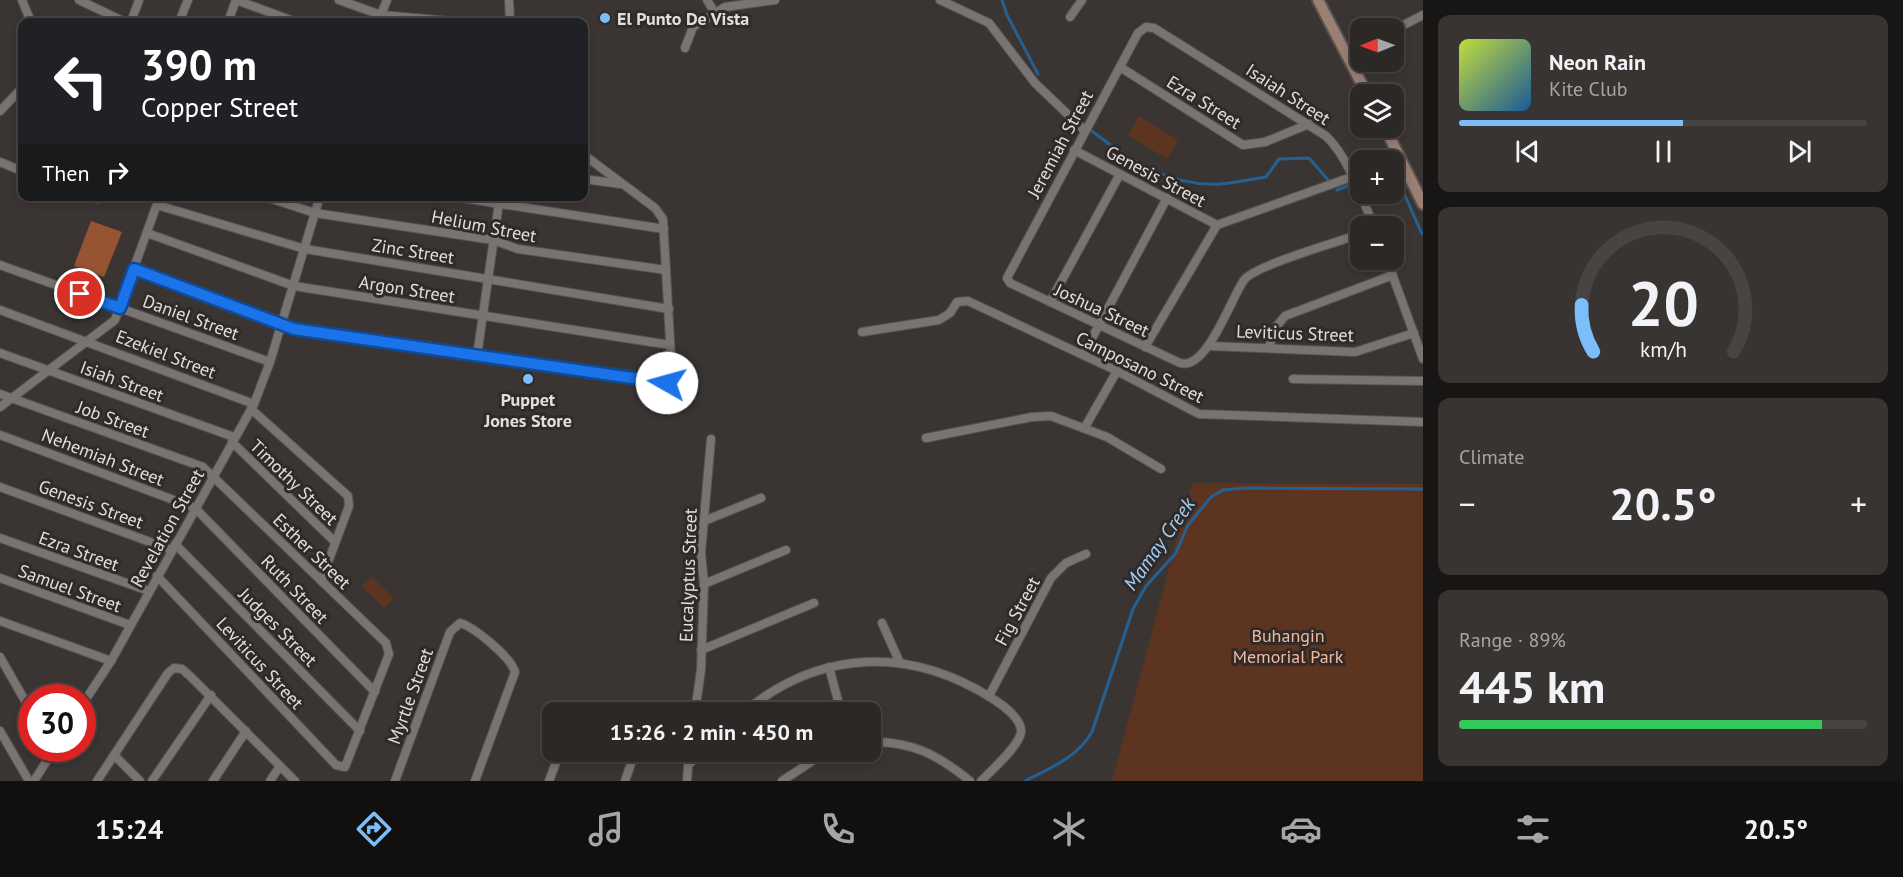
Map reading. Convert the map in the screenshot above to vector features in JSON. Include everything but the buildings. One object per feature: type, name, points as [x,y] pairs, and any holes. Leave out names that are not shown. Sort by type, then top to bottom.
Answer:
[{"type":"main road","points":[[1318,0],[1362,84]]},
{"type":"main road","points":[[1404,172],[1423,204]]},
{"type":"street","points":[[22,0],[29,18]]},
{"type":"street","points":[[79,0],[117,18]]},
{"type":"street","points":[[132,18],[139,0]]},
{"type":"street","points":[[181,18],[188,0]]},
{"type":"street","points":[[229,18],[236,0],[285,18]]},
{"type":"street","points":[[339,0],[378,18]]},
{"type":"street","points":[[380,18],[387,0]]},
{"type":"street","points":[[509,0],[510,18]]},
{"type":"street","points":[[707,0],[715,13]]},
{"type":"street","points":[[685,48],[693,27],[725,7],[775,0]]},
{"type":"street","points":[[940,0],[989,23],[1035,83],[1084,130]]},
{"type":"street","points":[[1070,16],[1082,0]]},
{"type":"street","points":[[1404,25],[1423,15]]},
{"type":"street","name":"Jeremiah Street","points":[[1007,278],[1084,130],[1138,33],[1146,27]]},
{"type":"street","name":"Isaiah Street","points":[[1146,27],[1154,28],[1309,124],[1330,140],[1350,175]]},
{"type":"street","points":[[1346,55],[1350,53]]},
{"type":"street","name":"Ezra Street","points":[[1120,67],[1243,145],[1265,142],[1309,124]]},
{"type":"street","points":[[0,111],[18,92]]},
{"type":"street","name":"Genesis Street","points":[[1074,150],[1217,225],[1350,179]]},
{"type":"street","points":[[134,269],[294,329],[663,383],[669,381],[672,375],[663,219],[655,208],[588,158]]},
{"type":"street","points":[[0,162],[18,169]]},
{"type":"street","points":[[1050,302],[1120,174]]},
{"type":"street","points":[[588,180],[621,184]]},
{"type":"street","points":[[1083,355],[1167,198]]},
{"type":"street","points":[[0,406],[115,320],[159,201]]},
{"type":"street","name":"Zinc Street","points":[[159,201],[305,249],[669,309]]},
{"type":"street","name":"Helium Street","points":[[278,201],[315,213],[494,240],[518,249],[666,270]]},
{"type":"street","name":"Revelation Street","points":[[96,684],[111,661],[252,406],[270,362],[319,201]]},
{"type":"street","points":[[477,356],[499,201]]},
{"type":"street","points":[[502,201],[523,209],[664,229]]},
{"type":"street","points":[[1145,347],[1217,225]]},
{"type":"street","name":"Argon Street","points":[[147,233],[294,286],[670,345]]},
{"type":"street","points":[[1208,346],[1249,275],[1350,238]]},
{"type":"street","name":"Daniel Street","points":[[0,265],[270,362]]},
{"type":"street","points":[[1391,270],[1423,359]]},
{"type":"street","points":[[1269,347],[1276,327],[1285,316],[1393,275]]},
{"type":"street","name":"Joshua Street","points":[[1007,278],[1010,283],[1145,347],[1187,364],[1198,358],[1208,346]]},
{"type":"street","name":"Camposano Street","points":[[862,332],[939,320],[950,313],[957,302],[968,301],[1117,371],[1191,412],[1205,416],[1423,422]]},
{"type":"street","name":"Ezekiel Street","points":[[0,310],[89,341],[252,406]]},
{"type":"street","name":"Leviticus Street","points":[[1208,346],[1355,352],[1414,333]]},
{"type":"street","name":"Isiah Street","points":[[0,353],[233,440]]},
{"type":"street","points":[[1085,427],[1117,371]]},
{"type":"street","points":[[1293,378],[1423,381]]},
{"type":"street","name":"Job Street","points":[[0,394],[203,467],[213,475]]},
{"type":"street","points":[[252,406],[350,499],[321,581]]},
{"type":"street","points":[[926,438],[1044,416],[1085,427],[1161,469]]},
{"type":"street","name":"Nehemiah Street","points":[[0,435],[195,508]]},
{"type":"street","name":"Eucalyptus Street","points":[[696,702],[704,584],[702,554],[711,439]]},
{"type":"street","name":"Timothy Street","points":[[233,440],[336,542]]},
{"type":"street","name":"Esther Street","points":[[213,475],[389,648],[375,692]]},
{"type":"street","name":"Genesis Street","points":[[0,487],[173,547]]},
{"type":"street","points":[[704,521],[760,498]]},
{"type":"street","name":"Ruth Street","points":[[195,508],[375,692]]},
{"type":"street","name":"Ezra Street","points":[[0,538],[148,591]]},
{"type":"street","name":"Judges Street","points":[[173,547],[360,731]]},
{"type":"street","points":[[704,584],[786,550]]},
{"type":"street","name":"Fig Street","points":[[989,696],[1051,578],[1066,563],[1086,554]]},
{"type":"street","name":"Leviticus Street","points":[[157,576],[336,765],[342,768],[348,764],[360,731]]},
{"type":"street","name":"Samuel Street","points":[[0,578],[130,625]]},
{"type":"street","points":[[701,650],[814,603]]},
{"type":"street","points":[[0,621],[111,661]]},
{"type":"street","name":"Myrtle Street","points":[[395,781],[450,632],[457,623],[467,625],[502,653],[515,672],[476,781]]},
{"type":"street","points":[[882,623],[900,663]]},
{"type":"street","points":[[0,657],[18,688]]},
{"type":"street","points":[[757,702],[772,690],[804,675],[855,661],[900,663],[946,674],[989,696],[1016,719],[1022,733],[1017,742],[981,781]]},
{"type":"street","points":[[829,667],[839,702]]},
{"type":"street","points":[[97,781],[168,673],[178,668],[211,695],[296,781]]},
{"type":"street","points":[[360,731],[375,692]]},
{"type":"street","points":[[152,781],[211,695]]},
{"type":"street","points":[[0,731],[32,781],[44,762]]},
{"type":"street","points":[[213,781],[246,731]]},
{"type":"street","points":[[881,743],[909,744],[916,747],[970,781]]},
{"type":"street","points":[[114,754],[140,781]]},
{"type":"street","points":[[549,781],[556,762]]},
{"type":"street","points":[[625,781],[632,762]]},
{"type":"street","points":[[687,781],[688,762]]},
{"type":"street","points":[[688,765],[691,762]]},
{"type":"street","points":[[782,781],[811,762]]},
{"type":"street","points":[[270,781],[280,766]]},
{"type":"green space","points":[[1139,116],[1178,140],[1167,159],[1128,135]]},
{"type":"green space","name":"Buhangin Memorial Park","points":[[1192,483],[1423,484],[1423,781],[1112,781]]},
{"type":"green space","points":[[372,577],[394,598],[384,608],[362,586]]},
{"type":"shaded area","points":[[91,221],[122,232],[104,277],[74,266]]},
{"type":"waterway","points":[[1002,0],[1007,15],[1038,74]]},
{"type":"waterway","points":[[1092,131],[1135,161],[1184,181],[1220,184],[1266,177],[1279,159],[1309,158],[1329,181]]},
{"type":"waterway","points":[[1337,190],[1350,185]]},
{"type":"waterway","points":[[1404,194],[1422,234]]},
{"type":"waterway","name":"Mamay Creek","points":[[1025,781],[1071,756],[1092,732],[1133,609],[1146,586],[1176,553],[1188,525],[1211,497],[1223,490],[1246,488],[1423,489]]},
{"type":"place","name":"El Punto De Vista","points":[[605,18]]},
{"type":"place","name":"Puppet Jones Store","points":[[528,379]]},
{"type":"route","points":[[80,294],[120,308],[134,269],[273,319],[288,328],[667,383]]}]
